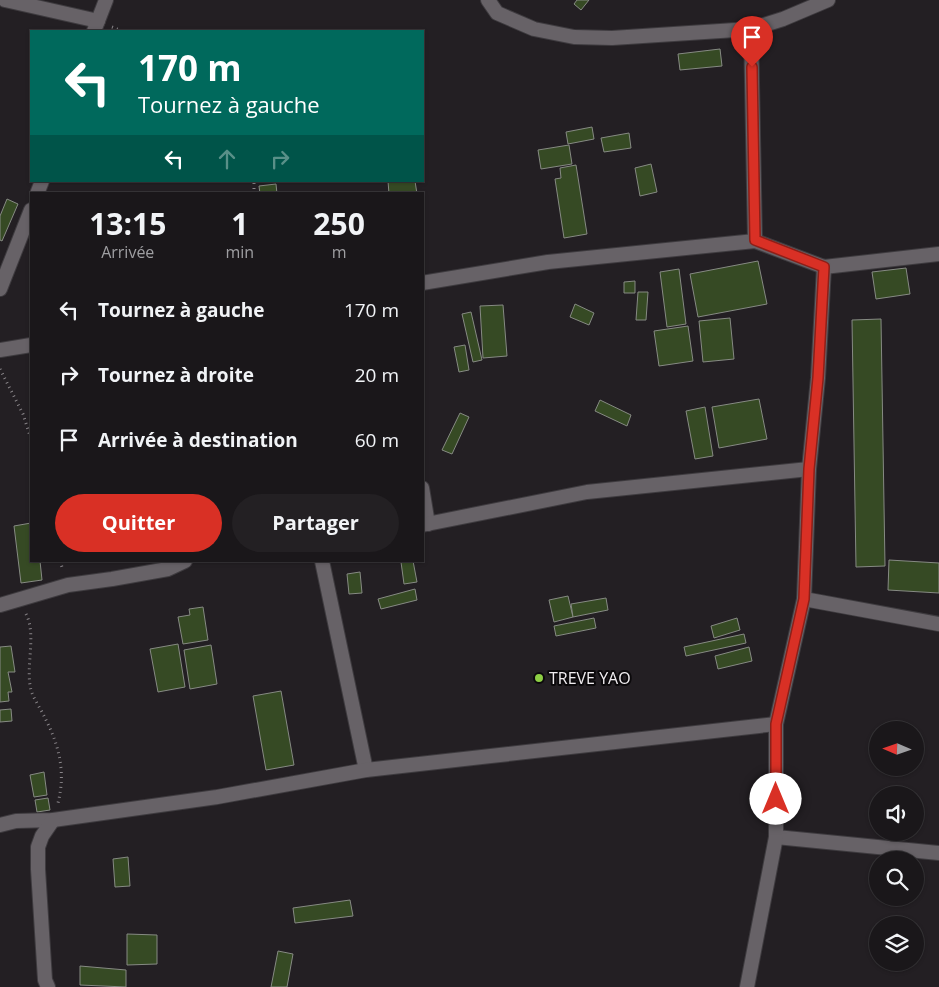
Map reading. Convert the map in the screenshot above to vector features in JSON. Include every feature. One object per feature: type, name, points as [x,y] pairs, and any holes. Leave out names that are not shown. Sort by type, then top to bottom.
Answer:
[{"type":"street","points":[[5,0],[96,26],[106,0]]},
{"type":"street","points":[[488,0],[497,13],[534,30],[574,37],[612,38],[751,29],[783,19],[828,0]]},
{"type":"street","points":[[751,29],[755,240]]},
{"type":"street","points":[[0,289],[30,213]]},
{"type":"street","points":[[424,283],[548,262],[755,240],[824,267],[939,254]]},
{"type":"street","points":[[747,987],[776,837],[776,724],[804,599],[809,469],[818,378],[824,267]]},
{"type":"street","points":[[0,350],[30,346]]},
{"type":"street","points":[[424,506],[426,524],[587,492],[809,469]]},
{"type":"street","points":[[0,605],[68,585],[168,569],[183,562]]},
{"type":"street","points":[[322,562],[366,770]]},
{"type":"street","points":[[804,599],[939,624]]},
{"type":"street","points":[[0,825],[16,821],[53,820],[217,797],[366,770],[776,724]]},
{"type":"street","points":[[48,987],[45,980],[38,847],[42,836],[53,820]]},
{"type":"street","points":[[776,837],[939,853]]},
{"type":"path","points":[[0,369],[23,414],[30,437]]},
{"type":"path","points":[[18,599],[30,622],[31,690],[51,729],[62,762],[59,800],[53,820]]},
{"type":"building","points":[[577,0],[589,0],[581,10],[574,4]]},
{"type":"building","points":[[720,49],[722,66],[680,70],[678,54]]},
{"type":"building","points":[[592,127],[594,139],[568,144],[566,132]]},
{"type":"building","points":[[629,133],[631,148],[604,152],[601,138]]},
{"type":"building","points":[[569,145],[572,164],[541,169],[538,150]]},
{"type":"building","points":[[651,164],[657,192],[640,196],[635,168]]},
{"type":"building","points":[[576,165],[587,234],[564,238],[555,179],[561,178],[560,168]]},
{"type":"building","points":[[388,182],[415,182],[417,192],[389,192]]},
{"type":"building","points":[[276,184],[277,192],[260,192],[259,186]]},
{"type":"building","points":[[7,199],[18,204],[2,241],[0,240],[0,216]]},
{"type":"building","points":[[758,261],[767,304],[698,317],[690,274]]},
{"type":"building","points":[[906,268],[910,294],[876,299],[872,272]]},
{"type":"building","points":[[679,269],[686,324],[667,327],[660,272]]},
{"type":"building","points":[[635,281],[635,293],[624,293],[624,282]]},
{"type":"building","points":[[638,292],[648,292],[646,320],[636,320]]},
{"type":"building","points":[[575,304],[594,313],[589,325],[570,317]]},
{"type":"building","points":[[503,305],[507,356],[483,358],[480,306]]},
{"type":"building","points":[[471,312],[482,360],[473,362],[462,314]]},
{"type":"building","points":[[730,318],[734,359],[703,362],[699,321]]},
{"type":"building","points":[[881,319],[885,566],[856,567],[852,320]]},
{"type":"building","points":[[688,326],[693,361],[659,366],[654,331]]},
{"type":"building","points":[[465,345],[469,370],[459,372],[454,347]]},
{"type":"building","points":[[759,399],[767,439],[719,448],[712,407]]},
{"type":"building","points":[[600,400],[631,415],[627,426],[595,411]]},
{"type":"building","points":[[705,407],[713,456],[695,459],[686,411]]},
{"type":"building","points":[[460,413],[469,417],[452,454],[442,450]]},
{"type":"building","points":[[30,523],[30,562],[40,562],[42,580],[21,583],[14,526]]},
{"type":"building","points":[[889,560],[939,563],[939,593],[888,590]]},
{"type":"building","points":[[401,562],[413,562],[417,582],[404,584]]},
{"type":"building","points":[[360,572],[362,593],[349,594],[347,574]]},
{"type":"building","points":[[415,589],[417,600],[381,609],[378,599]]},
{"type":"building","points":[[568,596],[573,617],[554,622],[549,600]]},
{"type":"building","points":[[606,598],[608,610],[573,617],[571,604]]},
{"type":"building","points":[[203,607],[208,640],[183,644],[178,617],[190,615],[189,609]]},
{"type":"building","points":[[594,618],[596,628],[556,636],[554,626]]},
{"type":"building","points":[[737,618],[740,630],[714,638],[711,626]]},
{"type":"building","points":[[744,634],[746,643],[686,656],[684,647]]},
{"type":"building","points":[[178,644],[185,687],[158,692],[150,649]]},
{"type":"building","points":[[211,645],[217,684],[190,689],[184,650]]},
{"type":"building","points":[[11,646],[15,672],[8,672],[12,692],[8,692],[9,701],[0,702],[0,647]]},
{"type":"building","points":[[749,647],[752,661],[718,669],[715,656]]},
{"type":"building","points":[[281,691],[294,765],[266,770],[253,696]]},
{"type":"building","points":[[11,709],[12,721],[0,722],[0,710]]},
{"type":"building","points":[[44,772],[47,795],[34,797],[30,775]]},
{"type":"building","points":[[48,798],[50,810],[37,812],[35,800]]},
{"type":"building","points":[[128,857],[130,886],[115,887],[113,859]]},
{"type":"building","points":[[350,900],[353,916],[295,923],[293,908]]},
{"type":"building","points":[[127,934],[157,935],[157,964],[127,965]]},
{"type":"building","points":[[278,951],[293,954],[287,987],[271,987]]},
{"type":"building","points":[[80,966],[126,970],[126,987],[80,985]]},
{"type":"place","name":"TREVE YAO","points":[[539,678]]},
{"type":"route","points":[[752,67],[755,240],[824,267],[818,378],[809,469],[804,599],[776,724],[776,799]]}]
